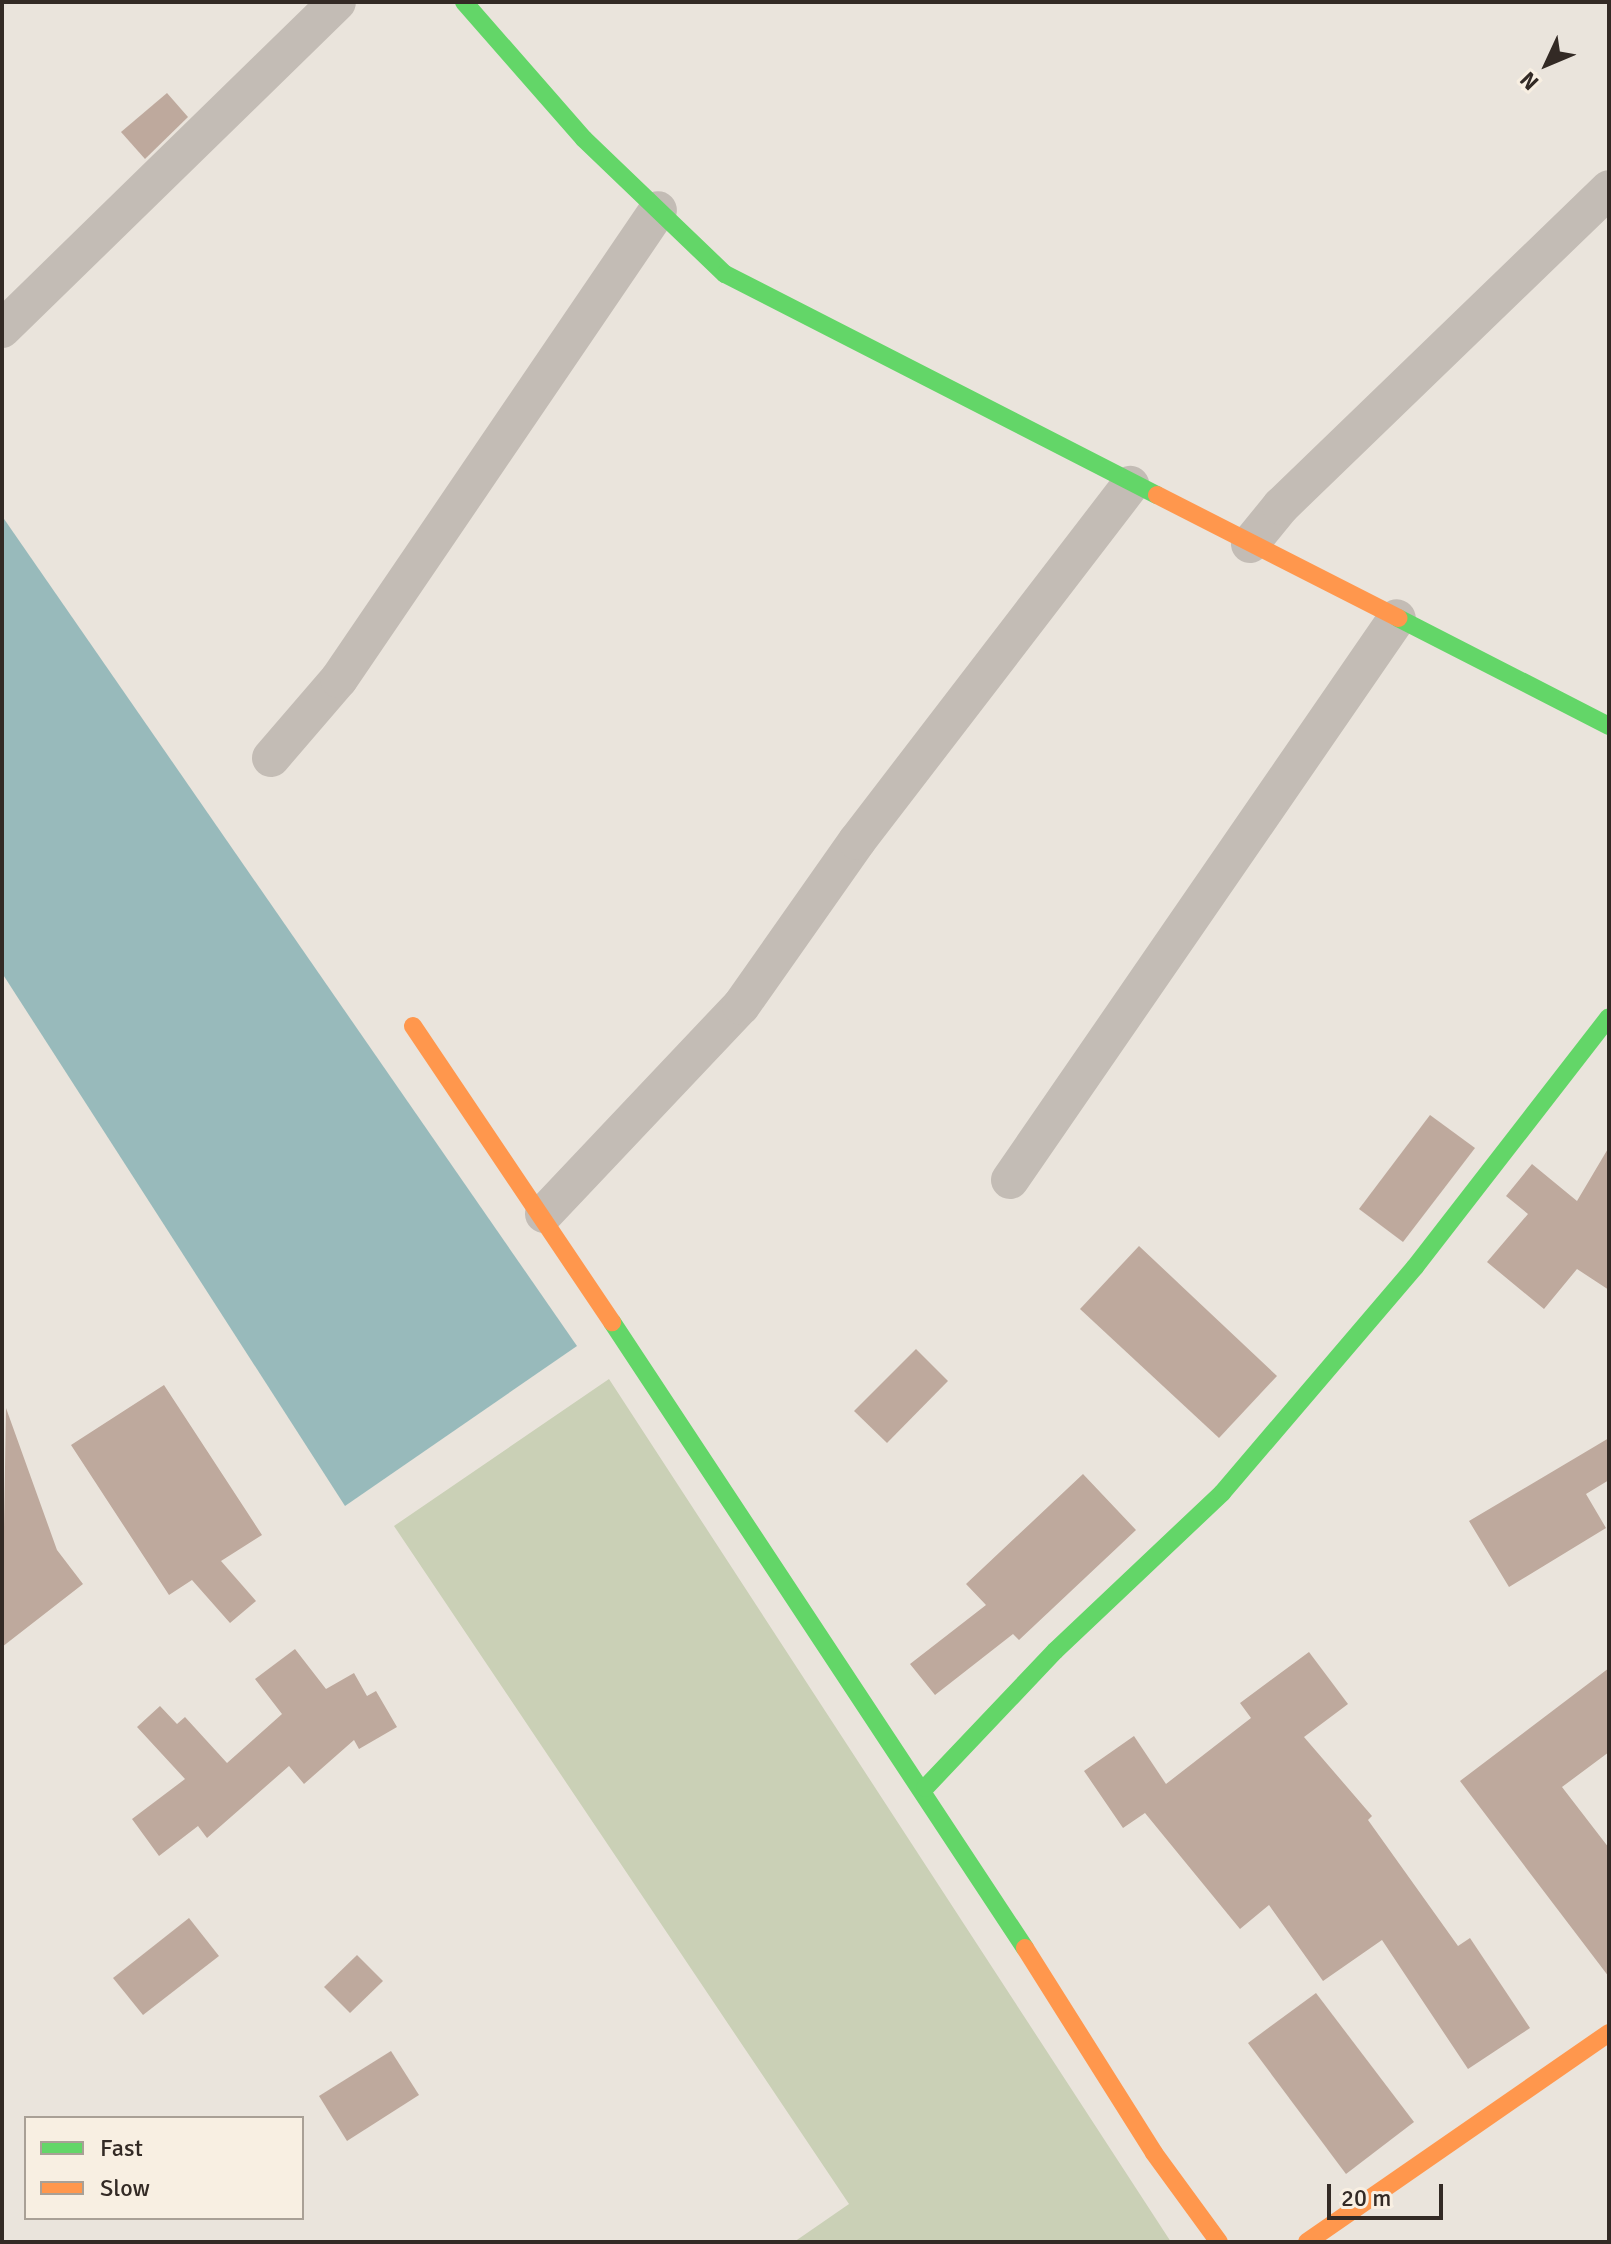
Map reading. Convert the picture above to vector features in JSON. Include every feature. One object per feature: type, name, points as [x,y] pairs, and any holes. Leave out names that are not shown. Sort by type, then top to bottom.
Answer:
[{"type":"street","points":[[2,329],[337,2]]},
{"type":"street","points":[[464,2],[584,139],[725,274],[1130,485],[1609,726]]},
{"type":"street","points":[[1250,544],[1281,506],[1609,189]]},
{"type":"street","points":[[271,758],[339,679],[658,210]]},
{"type":"street","points":[[544,1214],[741,1006],[866,829],[1130,485]]},
{"type":"street","points":[[1010,1180],[1397,618]]},
{"type":"street","points":[[925,1788],[1055,1651],[1222,1493],[1415,1267],[1609,1017]]},
{"type":"street","points":[[413,1026],[544,1214],[925,1788],[1154,2153],[1219,2242]]},
{"type":"street","points":[[1307,2242],[1609,2033]]},
{"type":"green space","points":[[609,1379],[1171,2242],[794,2242],[849,2204],[394,1526]]},
{"type":"water","points":[[2,516],[577,1346],[345,1506],[2,973]]},
{"type":"building","points":[[167,93],[188,117],[145,159],[121,132]]},
{"type":"building","points":[[1430,1115],[1475,1148],[1403,1242],[1359,1209]]},
{"type":"building","points":[[1609,1147],[1609,1290],[1577,1269],[1544,1309],[1487,1262],[1528,1214],[1506,1196],[1532,1164],[1577,1201]]},
{"type":"building","points":[[1139,1246],[1277,1376],[1219,1438],[1080,1309]]},
{"type":"building","points":[[916,1349],[948,1381],[887,1443],[854,1411]]},
{"type":"building","points":[[164,1385],[262,1535],[221,1561],[256,1601],[230,1623],[192,1580],[169,1595],[71,1445]]},
{"type":"building","points":[[6,1408],[57,1550],[83,1584],[2,1647]]},
{"type":"building","points":[[1609,1438],[1609,1480],[1586,1494],[1606,1528],[1509,1587],[1469,1521]]},
{"type":"building","points":[[1083,1474],[1136,1530],[1019,1640],[1013,1634],[935,1695],[910,1664],[986,1605],[966,1584]]},
{"type":"building","points":[[295,1649],[326,1689],[354,1673],[367,1696],[376,1691],[397,1727],[359,1749],[354,1740],[304,1784],[289,1766],[207,1838],[198,1826],[159,1856],[132,1819],[185,1779],[137,1727],[160,1706],[177,1724],[185,1717],[227,1763],[282,1714],[255,1679]]},
{"type":"building","points":[[1309,1652],[1348,1704],[1304,1737],[1372,1816],[1368,1820],[1458,1946],[1470,1938],[1530,2028],[1468,2069],[1382,1940],[1323,1981],[1269,1905],[1240,1929],[1145,1813],[1123,1828],[1084,1771],[1134,1736],[1166,1784],[1251,1718],[1240,1703]]},
{"type":"building","points":[[1609,1668],[1609,1752],[1562,1787],[1609,1848],[1609,1977],[1460,1781]]},
{"type":"building","points":[[189,1918],[219,1956],[143,2015],[113,1978]]},
{"type":"building","points":[[357,1955],[383,1981],[350,2013],[324,1987]]},
{"type":"building","points":[[1316,1993],[1414,2122],[1346,2174],[1248,2043]]},
{"type":"building","points":[[391,2051],[419,2095],[347,2141],[319,2096]]},
{"type":"traffic: fast","points":[[464,2],[584,139],[725,274],[1157,495]]},
{"type":"traffic: fast","points":[[1398,618],[1609,726]]},
{"type":"traffic: fast","points":[[925,1788],[1055,1651],[1222,1493],[1415,1267],[1609,1017]]},
{"type":"traffic: fast","points":[[612,1322],[1025,1948]]},
{"type":"traffic: slow","points":[[1157,495],[1398,618]]},
{"type":"traffic: slow","points":[[413,1026],[612,1322]]},
{"type":"traffic: slow","points":[[1025,1948],[1154,2153],[1219,2242]]},
{"type":"traffic: slow","points":[[1307,2242],[1609,2033]]}]
